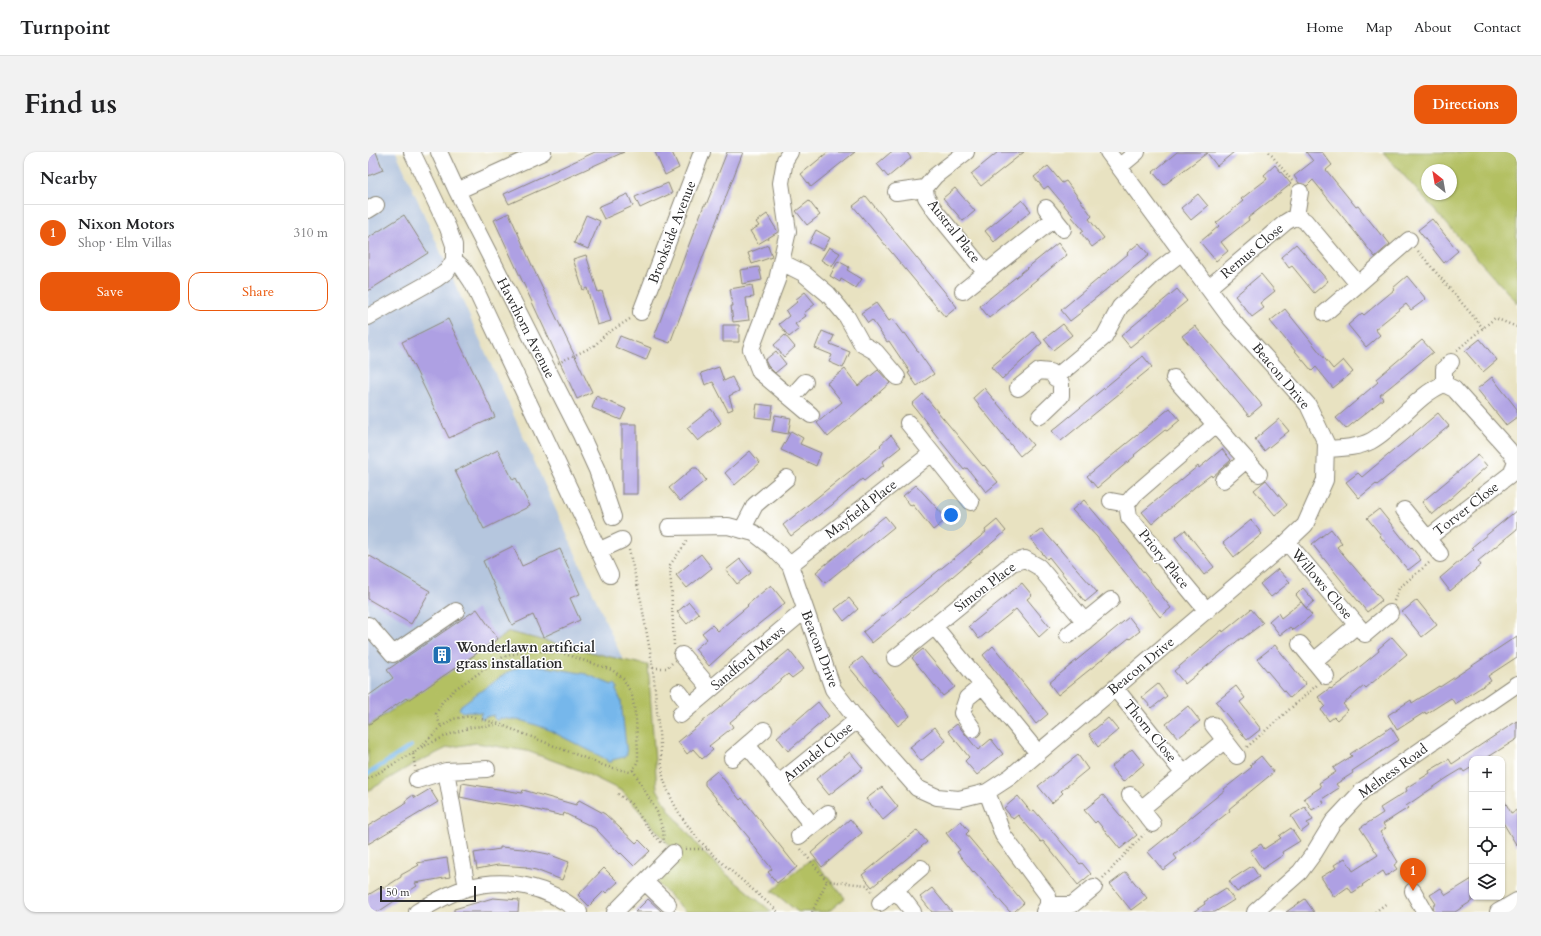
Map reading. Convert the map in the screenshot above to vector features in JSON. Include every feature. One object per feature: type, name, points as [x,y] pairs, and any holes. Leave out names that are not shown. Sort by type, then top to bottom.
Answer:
[{"type":"street","points":[[368,318],[436,279],[447,271],[454,260],[454,244],[448,228],[412,152]]},
{"type":"street","name":"Hawthorn Avenue","points":[[439,152],[457,191],[597,470],[605,511]]},
{"type":"street","points":[[457,191],[543,152]]},
{"type":"street","name":"Brookside Avenue","points":[[641,312],[702,152]]},
{"type":"street","points":[[790,152],[785,160],[781,183],[788,231],[777,280],[751,349],[760,372],[811,415]]},
{"type":"street","name":"Austral Place","points":[[896,192],[925,188],[936,176],[966,152]]},
{"type":"street","name":"Beacon Drive","points":[[669,527],[728,526],[754,533],[772,547],[790,565],[833,689],[857,720],[917,788],[937,797],[959,798],[987,792],[1010,777],[1287,542],[1305,525],[1325,480],[1326,443],[1308,405],[1231,319],[1108,152]]},
{"type":"street","points":[[1119,167],[1137,152]]},
{"type":"street","name":"Austral Place","points":[[925,188],[926,197],[936,212],[986,272]]},
{"type":"street","name":"Remus Close","points":[[1208,288],[1286,222],[1296,216],[1300,192]]},
{"type":"street","name":"Remus Close","points":[[1296,216],[1305,221],[1358,284]]},
{"type":"street","name":"Austral Place","points":[[963,291],[1055,218]]},
{"type":"street","points":[[1325,314],[1409,240]]},
{"type":"street","points":[[1055,378],[1104,337],[1120,307],[1159,270],[1182,252]]},
{"type":"street","points":[[454,260],[462,267],[472,282],[610,575]]},
{"type":"street","points":[[781,262],[803,272],[828,294],[843,304],[846,317],[862,344],[876,352],[897,377]]},
{"type":"street","points":[[1326,449],[1356,446],[1371,441],[1384,432],[1433,388],[1444,384],[1444,369],[1451,362]]},
{"type":"street","points":[[1018,388],[1039,371],[1050,372],[1060,383],[1062,396],[1040,416]]},
{"type":"street","points":[[1174,378],[1259,474]]},
{"type":"street","points":[[791,398],[804,382]]},
{"type":"street","name":"Torver Close","points":[[1428,538],[1512,473],[1516,460],[1508,448],[1454,389],[1444,384]]},
{"type":"street","points":[[908,424],[971,502]]},
{"type":"street","points":[[1112,501],[1127,504],[1134,495],[1215,424]]},
{"type":"street","name":"Mayfield Place","points":[[790,565],[932,453]]},
{"type":"street","points":[[1223,480],[1246,460]]},
{"type":"street","points":[[742,530],[754,505],[787,478]]},
{"type":"street","name":"Priory Place","points":[[1127,504],[1129,516],[1206,610]]},
{"type":"street","name":"Torver Close","points":[[1404,510],[1440,554]]},
{"type":"street","points":[[598,551],[622,540]]},
{"type":"street","name":"Willows Close","points":[[1287,542],[1364,634],[1390,613]]},
{"type":"street","name":"Simon Place","points":[[895,658],[1012,563],[1025,559],[1039,567],[1085,622]]},
{"type":"street","points":[[1068,636],[1111,600]]},
{"type":"street","name":"Sandford Mews","points":[[679,692],[685,710],[805,610]]},
{"type":"street","points":[[368,625],[393,654],[456,611]]},
{"type":"street","name":"Willows Close","points":[[1314,661],[1357,625]]},
{"type":"street","points":[[934,626],[1038,753]]},
{"type":"street","points":[[1300,644],[1326,676]]},
{"type":"street","points":[[682,655],[711,689]]},
{"type":"street","name":"Melness Road","points":[[1255,912],[1300,872],[1314,853],[1333,822],[1363,790],[1517,684]]},
{"type":"street","points":[[973,729],[962,713],[967,698],[983,685]]},
{"type":"street","name":"Thorn Close","points":[[1115,688],[1184,774]]},
{"type":"street","name":"Arundel Close","points":[[778,783],[857,720]]},
{"type":"street","points":[[1213,725],[1237,756]]},
{"type":"street","points":[[732,758],[764,730]]},
{"type":"street","name":"Thorn Close","points":[[1141,809],[1226,740]]},
{"type":"street","name":"Arundel Close","points":[[747,745],[812,825]]},
{"type":"street","points":[[416,780],[446,771],[487,769]]},
{"type":"street","points":[[446,771],[467,888]]},
{"type":"street","points":[[987,792],[1003,835],[1048,896],[1046,908],[1072,905],[1094,887]]},
{"type":"street","points":[[1130,795],[1153,824]]},
{"type":"street","points":[[798,836],[828,813]]},
{"type":"street","points":[[615,912],[673,853]]},
{"type":"street","points":[[880,903],[921,868]]},
{"type":"street","points":[[645,882],[668,904]]},
{"type":"street","points":[[417,912],[450,894],[467,888],[488,884],[528,886],[560,898],[579,912]]},
{"type":"street","points":[[896,890],[913,912]]},
{"type":"street","points":[[1413,892],[1426,912]]},
{"type":"street","points":[[1498,912],[1517,901]]},
{"type":"path","points":[[1269,152],[1300,192]]},
{"type":"path","points":[[1409,240],[1483,328]]},
{"type":"path","points":[[547,368],[594,346],[606,334],[641,312]]},
{"type":"path","points":[[1451,362],[1452,354],[1495,318],[1517,327]]},
{"type":"path","points":[[653,668],[667,668],[682,655],[674,646],[670,565],[698,527]]},
{"type":"path","points":[[1390,613],[1399,588],[1440,554]]},
{"type":"path","points":[[416,780],[413,754],[416,750],[441,727],[453,719],[470,716],[498,724],[605,766],[630,772],[633,770],[638,761],[636,719],[632,695],[623,678],[612,670],[565,654],[530,650],[503,657],[455,689],[442,702],[436,714],[441,727]]},
{"type":"path","points":[[1237,756],[1326,676]]},
{"type":"path","points":[[368,779],[416,750],[448,735],[471,727],[498,724]]},
{"type":"path","points":[[618,794],[631,804],[652,833],[664,845],[663,830],[657,812],[633,770]]},
{"type":"path","points":[[1094,887],[1153,824]]},
{"type":"path","points":[[798,836],[800,849],[827,881],[866,885],[880,903]]},
{"type":"path","points":[[673,853],[676,849],[707,849]]},
{"type":"path","points":[[812,912],[827,881]]},
{"type":"path","points":[[1375,912],[1387,903]]},
{"type":"shaded area","points":[[368,152],[396,152],[623,660],[509,632],[368,726]]},
{"type":"green space","points":[[1383,152],[1517,152],[1517,303],[1426,200],[1457,200],[1457,164],[1421,164],[1421,195]]},
{"type":"green space","points":[[509,632],[648,665],[657,789],[670,811],[702,851],[725,873],[772,912],[686,912],[658,884],[658,878],[670,846],[622,791],[579,770],[527,751],[476,743],[447,748],[410,766],[368,791],[368,726]]},
{"type":"green space","points":[[812,858],[845,898],[828,912],[798,912],[772,891]]},
{"type":"water","points":[[535,665],[586,674],[612,685],[614,683],[618,688],[616,690],[621,701],[627,755],[612,760],[612,762],[607,762],[607,760],[602,757],[545,728],[524,721],[499,718],[497,721],[493,717],[494,715],[482,719],[480,715],[482,713],[470,711],[462,712],[459,709],[461,705],[506,673],[521,666]]},
{"type":"building","points":[[368,152],[376,152],[383,170],[368,176]]},
{"type":"building","points":[[595,152],[624,152],[509,204],[504,194]]},
{"type":"building","points":[[655,152],[672,152],[679,168],[665,175]]},
{"type":"building","points":[[727,152],[743,152],[670,343],[654,337],[704,205],[706,205]]},
{"type":"building","points":[[828,152],[855,152],[811,187],[801,174]]},
{"type":"building","points":[[891,152],[907,152],[911,158],[888,177],[877,164]]},
{"type":"building","points":[[998,152],[1024,152],[981,186],[971,174]]},
{"type":"building","points":[[1177,152],[1234,152],[1217,166],[1207,153],[1164,185],[1153,172]]},
{"type":"building","points":[[1306,152],[1322,152],[1332,165],[1326,170],[1356,207],[1358,206],[1390,244],[1375,257],[1313,180],[1307,186],[1299,183],[1294,176],[1313,161]]},
{"type":"building","points":[[1275,165],[1291,184],[1248,218],[1249,220],[1221,242],[1228,251],[1216,261],[1200,242],[1219,226],[1216,223],[1243,201],[1241,199],[1267,179],[1264,175]]},
{"type":"building","points":[[1048,166],[1062,183],[1066,181],[1092,216],[1089,219],[1104,238],[1092,247],[1081,233],[1084,231],[1072,217],[1073,216],[1048,186],[1044,189],[1034,177]]},
{"type":"building","points":[[668,183],[672,193],[640,208],[635,197]]},
{"type":"building","points":[[955,188],[975,211],[963,221],[943,198]]},
{"type":"building","points":[[628,194],[633,206],[604,219],[598,207]]},
{"type":"building","points":[[1198,194],[1208,206],[1191,220],[1181,208]]},
{"type":"building","points":[[866,196],[957,307],[945,317],[853,206]]},
{"type":"building","points":[[1022,200],[1031,211],[994,242],[985,231]]},
{"type":"building","points":[[809,201],[820,215],[807,225],[796,211]]},
{"type":"building","points":[[509,213],[538,279],[592,392],[577,399],[494,220]]},
{"type":"building","points":[[767,214],[778,232],[758,244],[750,231],[759,226],[756,222]]},
{"type":"building","points":[[404,215],[428,253],[368,291],[368,238]]},
{"type":"building","points":[[586,215],[600,221],[588,249],[574,243]]},
{"type":"building","points":[[1432,219],[1458,251],[1444,263],[1418,230]]},
{"type":"building","points":[[816,230],[830,238],[823,250],[809,243]]},
{"type":"building","points":[[1058,243],[1067,255],[989,318],[980,306]]},
{"type":"building","points":[[1139,243],[1149,255],[1082,309],[1083,311],[1070,321],[1061,310]]},
{"type":"building","points":[[1296,244],[1328,281],[1314,293],[1292,266],[1289,268],[1281,257]]},
{"type":"building","points":[[768,245],[772,257],[752,264],[748,253]]},
{"type":"building","points":[[829,247],[840,253],[832,267],[821,260]]},
{"type":"building","points":[[586,255],[598,292],[602,291],[611,321],[597,325],[587,288],[583,290],[573,259]]},
{"type":"building","points":[[838,261],[849,267],[847,270],[862,279],[856,288],[841,279],[840,282],[830,276]]},
{"type":"building","points":[[759,267],[762,280],[742,284],[740,270]]},
{"type":"building","points":[[1261,274],[1275,291],[1260,303],[1264,308],[1252,317],[1235,296]]},
{"type":"building","points":[[1407,276],[1426,299],[1411,310],[1406,304],[1375,329],[1380,335],[1366,347],[1348,325],[1362,313],[1364,315],[1394,290],[1393,288]]},
{"type":"building","points":[[752,285],[754,297],[746,298],[749,320],[733,322],[731,306],[733,306],[730,289]]},
{"type":"building","points":[[1177,289],[1187,301],[1130,347],[1121,336]]},
{"type":"building","points":[[805,292],[815,304],[804,313],[806,316],[795,324],[799,329],[789,337],[779,324],[789,316],[786,311],[797,302],[795,300]]},
{"type":"building","points":[[876,303],[889,321],[892,319],[903,334],[905,333],[934,374],[917,386],[908,373],[910,372],[889,341],[887,342],[872,320],[868,323],[861,313]]},
{"type":"building","points":[[1285,309],[1333,369],[1343,360],[1353,372],[1333,388],[1316,367],[1312,371],[1270,321]]},
{"type":"building","points":[[448,319],[495,417],[449,438],[402,342]]},
{"type":"building","points":[[1063,324],[1072,335],[1053,350],[1044,339]]},
{"type":"building","points":[[723,325],[739,325],[739,342],[723,342]]},
{"type":"building","points":[[1195,326],[1262,405],[1249,416],[1182,336]]},
{"type":"building","points":[[822,331],[834,336],[830,344],[850,352],[843,368],[829,362],[832,355],[815,348]]},
{"type":"building","points":[[1033,332],[1042,343],[1002,379],[991,367]]},
{"type":"building","points":[[785,335],[795,347],[784,357],[774,345]]},
{"type":"building","points":[[620,336],[651,348],[646,360],[615,347]]},
{"type":"building","points":[[1480,339],[1497,360],[1483,372],[1465,351]]},
{"type":"building","points":[[1422,340],[1433,352],[1380,395],[1383,399],[1346,429],[1336,418],[1378,382],[1376,379]]},
{"type":"building","points":[[776,351],[786,364],[775,373],[768,366],[765,360]]},
{"type":"building","points":[[1143,356],[1152,367],[1061,441],[1052,431]]},
{"type":"building","points":[[719,367],[724,381],[732,377],[739,391],[729,396],[733,409],[728,411],[713,382],[705,385],[701,373]]},
{"type":"building","points":[[845,369],[858,386],[878,370],[890,383],[828,437],[817,423],[842,402],[827,383]]},
{"type":"building","points":[[1492,377],[1517,409],[1517,417],[1506,425],[1477,389]]},
{"type":"building","points":[[984,388],[1033,445],[1020,456],[973,398]]},
{"type":"building","points":[[923,394],[998,482],[986,492],[967,468],[964,470],[912,404]]},
{"type":"building","points":[[596,396],[626,409],[621,420],[592,408]]},
{"type":"building","points":[[757,404],[773,406],[771,419],[755,417]]},
{"type":"building","points":[[1170,408],[1180,420],[1134,455],[1135,456],[1097,488],[1087,476]]},
{"type":"building","points":[[711,409],[721,423],[698,441],[687,428]]},
{"type":"building","points":[[1438,413],[1449,426],[1359,498],[1346,482],[1358,473],[1362,477]]},
{"type":"building","points":[[775,415],[791,418],[788,434],[772,431]]},
{"type":"building","points":[[1279,419],[1289,431],[1264,451],[1255,439]]},
{"type":"building","points":[[622,424],[637,424],[637,494],[622,494]]},
{"type":"building","points":[[791,431],[803,438],[800,444],[821,453],[816,466],[781,450]]},
{"type":"building","points":[[891,435],[901,447],[882,462],[884,465],[864,481],[862,479],[832,505],[791,536],[783,525],[881,446],[880,445]]},
{"type":"building","points":[[1222,449],[1231,460],[1212,477],[1211,475],[1195,487],[1152,524],[1142,512],[1198,466],[1199,468]]},
{"type":"building","points":[[498,450],[513,480],[516,478],[530,506],[484,529],[455,471]]},
{"type":"building","points":[[750,451],[760,463],[735,485],[725,473]]},
{"type":"building","points":[[1478,455],[1487,466],[1432,515],[1422,502]]},
{"type":"building","points":[[693,468],[697,468],[706,480],[680,501],[669,488]]},
{"type":"building","points":[[1266,480],[1287,505],[1275,515],[1254,490]]},
{"type":"building","points":[[916,485],[947,519],[933,530],[913,505],[911,506],[903,496]]},
{"type":"building","points":[[1084,500],[1127,551],[1171,608],[1160,617],[1097,537],[1072,510]]},
{"type":"building","points":[[1379,509],[1421,560],[1408,570],[1367,518]]},
{"type":"building","points":[[1517,510],[1517,529],[1478,561],[1481,565],[1450,591],[1440,578],[1474,549],[1472,547]]},
{"type":"building","points":[[885,516],[894,527],[825,583],[816,572]]},
{"type":"building","points":[[997,520],[1006,531],[940,588],[872,643],[863,632],[986,532],[985,530]]},
{"type":"building","points":[[1251,520],[1262,534],[1234,557],[1223,543]]},
{"type":"building","points":[[1042,529],[1097,592],[1085,602],[1049,557],[1047,559],[1030,538]]},
{"type":"building","points":[[1331,529],[1342,543],[1337,547],[1382,600],[1367,612],[1312,544]]},
{"type":"building","points":[[1185,530],[1214,567],[1204,575],[1175,538]]},
{"type":"building","points":[[513,546],[522,566],[560,549],[580,594],[570,598],[580,620],[543,637],[533,615],[512,625],[483,561]]},
{"type":"building","points":[[701,554],[712,568],[687,588],[676,575]]},
{"type":"building","points":[[368,555],[430,591],[411,624],[368,599]]},
{"type":"building","points":[[740,559],[751,573],[737,584],[726,570]]},
{"type":"building","points":[[1278,569],[1290,582],[1271,597],[1260,584]]},
{"type":"building","points":[[1022,583],[1032,595],[1027,599],[1050,627],[1039,637],[1016,609],[979,639],[969,626]]},
{"type":"building","points":[[771,585],[785,603],[730,647],[709,666],[695,649],[707,639],[702,633],[712,625],[718,631]]},
{"type":"building","points":[[1303,588],[1314,601],[1306,608],[1296,595]]},
{"type":"building","points":[[849,598],[858,609],[844,621],[835,609]]},
{"type":"building","points":[[1417,600],[1437,625],[1422,637],[1402,612]]},
{"type":"building","points":[[689,602],[699,614],[687,624],[677,612]]},
{"type":"building","points":[[1301,602],[1312,615],[1293,630],[1290,627],[1280,635],[1269,621],[1278,613],[1281,618]]},
{"type":"building","name":"Wonderlawn artificial grass installation","points":[[477,609],[498,639],[408,700],[406,698],[368,725],[368,696],[393,678],[387,670]]},
{"type":"building","points":[[1251,609],[1263,623],[1242,639],[1241,638],[1185,684],[1174,671],[1222,630],[1223,632]]},
{"type":"building","points":[[1129,617],[1140,631],[1130,639],[1129,638],[1058,695],[1049,683]]},
{"type":"building","points":[[1517,636],[1517,657],[1488,676],[1491,681],[1455,704],[1451,698],[1426,714],[1425,712],[1397,730],[1388,715],[1411,700],[1412,703],[1439,686],[1440,687]]},
{"type":"building","points":[[1392,637],[1407,654],[1366,688],[1364,686],[1343,704],[1348,710],[1337,720],[1334,717],[1329,721],[1321,710],[1325,706],[1318,697],[1345,679],[1379,651],[1378,649]]},
{"type":"building","points":[[1275,645],[1306,684],[1290,698],[1257,659]]},
{"type":"building","points":[[993,646],[1048,714],[1036,724],[983,655]]},
{"type":"building","points":[[923,649],[955,687],[943,696],[912,658]]},
{"type":"building","points":[[789,650],[804,669],[792,678],[788,674],[730,722],[733,727],[709,746],[713,750],[702,759],[693,749],[687,754],[678,742]]},
{"type":"building","points":[[862,657],[875,673],[876,672],[910,716],[898,726],[849,667]]},
{"type":"building","points":[[1158,684],[1167,696],[1152,708],[1142,697]]},
{"type":"building","points":[[1236,686],[1245,698],[1240,702],[1261,729],[1247,740],[1216,702]]},
{"type":"building","points":[[818,702],[829,716],[788,751],[777,737]]},
{"type":"building","points":[[1188,706],[1200,721],[1178,738],[1166,724]]},
{"type":"building","points":[[1108,718],[1118,730],[1098,747],[1089,734]]},
{"type":"building","points":[[1517,721],[1517,739],[1490,756],[1469,756],[1469,769],[1464,772],[1462,769],[1447,778],[1406,806],[1408,808],[1383,824],[1386,828],[1380,832],[1398,862],[1394,865],[1397,869],[1386,876],[1383,871],[1352,893],[1348,887],[1334,897],[1321,877],[1336,868],[1334,865],[1345,858],[1353,871],[1378,855],[1360,828],[1383,813],[1380,808],[1407,791],[1406,788],[1430,773],[1429,771],[1449,759],[1452,764]]},
{"type":"building","points":[[957,724],[978,750],[991,739],[1003,754],[977,775],[965,761],[969,757],[948,731]]},
{"type":"building","points":[[935,727],[946,741],[921,761],[910,747]]},
{"type":"building","points":[[1391,727],[1399,740],[1352,771],[1353,773],[1336,784],[1339,788],[1322,799],[1324,803],[1312,810],[1304,798],[1321,787],[1319,783],[1336,772],[1333,768],[1352,756],[1350,754]]},
{"type":"building","points":[[1132,749],[1144,764],[1123,782],[1111,767]]},
{"type":"building","points":[[850,752],[863,768],[829,795],[816,779]]},
{"type":"building","points":[[1078,755],[1088,769],[1061,791],[1063,793],[1052,803],[1038,786]]},
{"type":"building","points":[[1261,756],[1274,772],[1229,809],[1230,811],[1174,855],[1177,859],[1163,870],[1148,852],[1225,790],[1224,789],[1252,767],[1250,765]]},
{"type":"building","points":[[717,771],[740,800],[742,798],[797,867],[777,883],[768,872],[772,869],[749,840],[750,839],[705,785],[705,781]]},
{"type":"building","points":[[462,783],[522,793],[523,790],[576,805],[579,800],[605,814],[636,843],[639,840],[650,851],[634,866],[595,828],[564,813],[563,816],[515,805],[493,804],[460,797]]},
{"type":"building","points":[[882,787],[898,807],[883,820],[866,799]]},
{"type":"building","points":[[430,789],[438,802],[368,844],[368,826],[406,803],[405,801],[413,795],[415,798]]},
{"type":"building","points":[[1103,795],[1137,835],[1120,849],[1097,821],[1095,823],[1084,810]]},
{"type":"building","points":[[1018,796],[1031,812],[1034,810],[1080,864],[1082,863],[1091,874],[1078,885],[1043,841],[1041,842],[1018,815],[1013,819],[1004,808]]},
{"type":"building","points":[[1505,802],[1511,813],[1517,810],[1517,846],[1505,826]]},
{"type":"building","points":[[1305,807],[1313,820],[1307,823],[1309,826],[1301,832],[1291,816]]},
{"type":"building","points":[[850,819],[862,833],[822,867],[811,853]]},
{"type":"building","points":[[961,821],[969,831],[966,834],[1024,903],[1014,912],[1010,912],[974,871],[973,872],[957,852],[960,850],[946,833]]},
{"type":"building","points":[[1291,828],[1300,841],[1282,852],[1283,855],[1262,869],[1250,851],[1261,844],[1264,849],[1281,838],[1279,836]]},
{"type":"building","points":[[917,830],[927,842],[872,887],[862,875]]},
{"type":"building","points":[[500,847],[523,849],[548,854],[569,862],[562,880],[536,870],[526,868],[527,867],[498,865],[477,869],[474,853],[500,849]]},
{"type":"building","points":[[447,858],[450,877],[415,883],[417,886],[378,912],[368,912],[368,895],[383,886],[384,888],[401,877],[401,875],[419,865],[417,863]]},
{"type":"building","points":[[1252,866],[1259,877],[1237,892],[1229,881]]},
{"type":"building","points":[[604,868],[618,882],[606,893],[604,891],[589,906],[578,895]]},
{"type":"building","points":[[1126,872],[1147,898],[1131,910],[1110,884]]},
{"type":"building","points":[[1469,881],[1469,900],[1472,901],[1455,912],[1434,912],[1433,906],[1436,904],[1430,895],[1441,888],[1446,895]]},
{"type":"building","points":[[932,888],[952,912],[932,912],[920,897]]},
{"type":"building","points":[[1226,888],[1234,900],[1215,912],[1193,912],[1205,904],[1204,902]]},
{"type":"building","points":[[493,898],[519,900],[518,912],[454,912],[454,909]]},
{"type":"building","points":[[648,899],[662,912],[635,912]]},
{"type":"building","points":[[1305,899],[1314,912],[1286,912]]},
{"type":"waterway","points":[[368,774],[411,746]]},
{"type":"place","name":"Wonderlawn artificial grass installation","points":[[442,655]]},
{"type":"place","name":"Nixon Motors","points":[[1413,891]]}]
